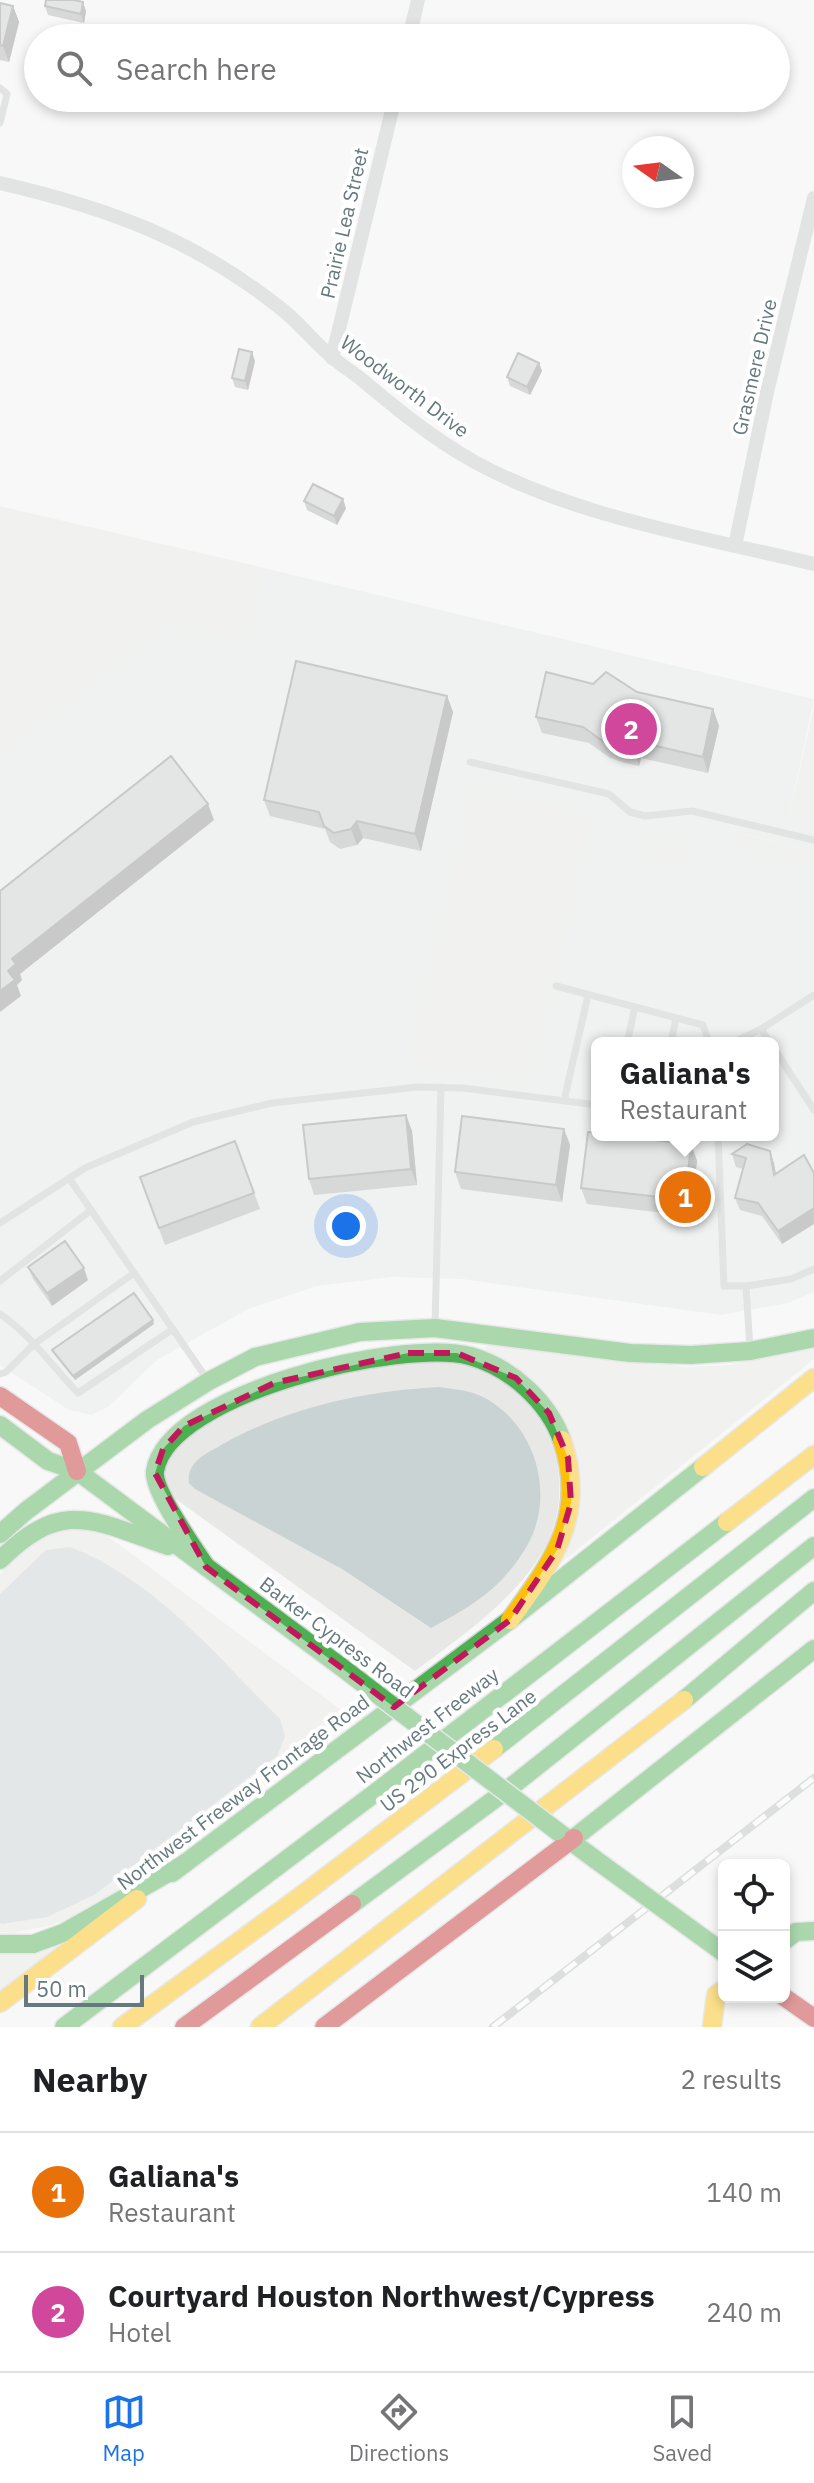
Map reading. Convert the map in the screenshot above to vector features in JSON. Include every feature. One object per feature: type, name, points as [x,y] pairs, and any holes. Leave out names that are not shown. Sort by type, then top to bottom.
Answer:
[{"type":"main road","points":[[0,1534],[77,1471],[147,1420],[209,1381],[255,1357],[360,1332],[435,1328],[630,1353],[691,1355],[750,1351],[814,1338]]},
{"type":"main road","points":[[206,1567],[159,1489],[155,1473],[163,1449],[184,1426],[235,1399],[309,1372],[408,1353],[457,1353],[495,1365],[528,1389],[549,1413],[568,1458],[571,1503],[564,1535],[549,1564],[510,1620]]},
{"type":"main road","name":"Northwest Freeway Frontage Road","points":[[0,2003],[510,1620],[814,1378]]},
{"type":"main road","name":"Barker Cypress Road","points":[[4,1398],[68,1443],[77,1471]]},
{"type":"main road","name":"Barker Cypress Road","points":[[0,1425],[48,1461],[77,1471],[718,1949]]},
{"type":"main road","name":"Northwest Freeway","points":[[64,2027],[371,1796],[814,1455]]},
{"type":"main road","name":"US 290 Express Lane","points":[[122,2027],[292,1905],[601,1668],[814,1498]]},
{"type":"main road","points":[[0,1560],[35,1527],[59,1518],[84,1520],[187,1552]]},
{"type":"main road","points":[[184,2027],[507,1790],[814,1546]]},
{"type":"main road","points":[[260,2027],[677,1706],[814,1591]]},
{"type":"main road","points":[[324,2027],[564,1836],[814,1649]]},
{"type":"main road","points":[[0,1944],[33,1944],[63,1933],[184,1864]]},
{"type":"main road","points":[[790,1936],[796,1932],[814,1931]]},
{"type":"main road","points":[[712,2027],[718,1994]]},
{"type":"main road","points":[[790,2001],[814,2018]]},
{"type":"street","points":[[412,24],[418,0]]},
{"type":"street","name":"Prairie Lea Street","points":[[332,358],[392,112]]},
{"type":"street","name":"Woodworth Drive","points":[[0,183],[103,210],[179,243],[248,284],[286,312],[332,358],[433,437],[522,485],[604,513],[814,564]]},
{"type":"street","name":"Grasmere Drive","points":[[735,546],[767,392],[814,198]]},
{"type":"lane","points":[[0,88],[7,94],[0,123]]},
{"type":"lane","points":[[470,762],[609,794],[630,812],[645,816],[692,811],[814,840]]},
{"type":"lane","points":[[556,986],[703,1025],[707,1037]]},
{"type":"lane","points":[[564,1101],[588,995]]},
{"type":"lane","points":[[744,1037],[814,995]]},
{"type":"lane","points":[[628,1037],[635,1007]]},
{"type":"lane","points":[[672,1037],[676,1018]]},
{"type":"lane","points":[[761,1029],[766,1037]]},
{"type":"lane","points":[[779,1056],[814,1110]]},
{"type":"lane","points":[[435,1328],[441,1087]]},
{"type":"lane","points":[[0,1223],[85,1168],[193,1122],[272,1103],[391,1089],[441,1087],[591,1104]]},
{"type":"lane","points":[[718,1141],[724,1286],[791,1279],[814,1269]]},
{"type":"lane","points":[[69,1178],[209,1381]]},
{"type":"lane","points":[[0,1281],[91,1210]]},
{"type":"lane","points":[[4,1398],[3,1373],[33,1345],[134,1273]]},
{"type":"lane","points":[[746,1286],[750,1351]]},
{"type":"lane","points":[[0,1314],[19,1327],[78,1393],[173,1329]]},
{"type":"highlighted area","points":[[408,1353],[457,1353],[516,1378],[549,1413],[568,1458],[571,1503],[557,1550],[510,1620],[394,1707],[206,1567],[155,1473],[163,1449],[184,1426],[274,1383]]},
{"type":"shaded area","points":[[0,506],[264,568],[247,642],[166,625],[0,755]]},
{"type":"shaded area","points":[[264,568],[814,699],[789,816],[814,823],[814,851],[740,833],[736,848],[814,867],[814,1292],[788,1303],[721,1315],[462,1279],[392,1277],[317,1286],[248,1309],[157,1360],[108,1407],[91,1415],[69,1410],[0,1365],[0,755],[166,624],[247,642]],"holes":[[[473,785],[528,1083],[467,1071]]]},
{"type":"shaded area","points":[[814,706],[814,823],[789,817]]},
{"type":"shaded area","points":[[473,785],[593,814],[528,1084],[467,1071],[407,1065]]},
{"type":"shaded area","points":[[739,833],[814,851],[814,867],[736,848]]},
{"type":"shaded area","points":[[648,834],[690,844],[684,869],[642,859]]},
{"type":"shaded area","points":[[486,1343],[687,1367],[728,1365],[814,1345],[814,1359],[561,1563],[578,1489],[517,1368],[485,1349]]},
{"type":"shaded area","points":[[437,1360],[490,1373],[524,1397],[539,1416],[556,1459],[558,1506],[553,1529],[543,1551],[517,1586],[485,1617],[415,1671],[177,1500],[166,1488],[164,1464],[169,1452],[221,1413],[332,1374]]},
{"type":"shaded area","points":[[439,1387],[481,1396],[500,1408],[515,1423],[535,1461],[540,1482],[540,1503],[528,1544],[498,1584],[460,1612],[431,1628],[342,1569],[189,1483],[191,1469],[199,1459],[274,1420],[356,1397]]},
{"type":"shaded area","points":[[68,1526],[105,1534],[352,1718],[137,1880],[94,1908],[52,1925],[12,1933],[0,1932],[0,1574],[28,1542]]},
{"type":"shaded area","points":[[70,1547],[101,1561],[157,1599],[280,1719],[285,1736],[277,1756],[94,1895],[47,1917],[2,1924],[0,1594],[46,1550]]},
{"type":"shaded area","points":[[57,1944],[60,1948],[0,1996],[0,1952]]},
{"type":"building","points":[[46,0],[83,2],[81,14],[45,6]]},
{"type":"building","points":[[0,3],[13,6],[3,46],[0,45]]},
{"type":"building","points":[[239,349],[252,352],[245,381],[232,378]]},
{"type":"building","points":[[518,353],[539,363],[527,387],[507,377]]},
{"type":"building","points":[[313,484],[343,499],[334,516],[304,501]]},
{"type":"building","points":[[296,661],[447,696],[415,834],[357,821],[351,829],[334,833],[324,826],[319,812],[264,800]]},
{"type":"building","points":[[546,672],[593,684],[606,672],[637,692],[713,709],[703,757],[635,741],[634,750],[619,747],[604,742],[583,727],[536,717]]},
{"type":"building","points":[[171,756],[208,804],[12,959],[16,964],[8,971],[15,980],[0,991],[0,891]]},
{"type":"building","points":[[406,1115],[411,1169],[309,1179],[303,1125]]},
{"type":"building","points":[[462,1116],[564,1129],[556,1185],[455,1172]]},
{"type":"building","points":[[588,1132],[591,1132],[591,1141],[691,1144],[685,1200],[581,1188]]},
{"type":"building","points":[[235,1141],[254,1193],[159,1228],[140,1177]]},
{"type":"building","points":[[747,1144],[770,1151],[774,1175],[804,1155],[814,1173],[814,1208],[778,1231],[758,1203],[735,1198],[746,1158],[732,1154]]},
{"type":"building","points":[[65,1241],[84,1268],[47,1293],[28,1267]]},
{"type":"building","points":[[134,1293],[153,1320],[73,1376],[52,1350]]},
{"type":"railway","points":[[493,2027],[814,1778]]},
{"type":"traffic: fast","points":[[0,1534],[147,1420],[209,1381],[255,1357],[360,1332],[435,1328],[630,1353],[691,1355],[750,1351],[814,1338]]},
{"type":"traffic: fast","points":[[206,1567],[160,1492],[155,1471],[170,1443],[200,1417],[243,1395],[293,1377],[395,1355],[438,1353],[470,1356],[499,1368],[526,1388],[547,1412],[562,1440]]},
{"type":"traffic: fast","points":[[0,1425],[48,1461],[77,1471],[340,1666]]},
{"type":"traffic: fast","points":[[172,1873],[510,1620],[703,1467]]},
{"type":"traffic: fast","points":[[494,1749],[814,1498]]},
{"type":"traffic: fast","points":[[0,1560],[22,1540],[61,1521],[99,1523],[168,1546]]},
{"type":"traffic: fast","points":[[64,2027],[727,1522]]},
{"type":"traffic: fast","points":[[352,1904],[507,1790],[814,1546]]},
{"type":"traffic: fast","points":[[684,1700],[814,1591]]},
{"type":"traffic: fast","points":[[574,1838],[814,1649]]},
{"type":"traffic: fast","points":[[340,1666],[557,1831]]},
{"type":"traffic: fast","points":[[557,1831],[596,1860]]},
{"type":"traffic: fast","points":[[596,1860],[718,1949]]},
{"type":"traffic: fast","points":[[0,1944],[33,1944],[63,1933],[184,1864]]},
{"type":"traffic: fast","points":[[790,1936],[796,1932],[814,1931]]},
{"type":"traffic: slow","points":[[703,1467],[814,1378]]},
{"type":"traffic: slow","points":[[510,1620],[540,1578],[562,1536],[571,1492],[562,1440]]},
{"type":"traffic: slow","points":[[727,1522],[814,1455]]},
{"type":"traffic: slow","points":[[260,2027],[684,1700]]},
{"type":"traffic: slow","points":[[122,2027],[494,1749]]},
{"type":"traffic: slow","points":[[0,2003],[137,1899]]},
{"type":"traffic: slow","points":[[712,2027],[718,1994]]},
{"type":"traffic: jam","points":[[0,1396],[68,1443],[77,1471]]},
{"type":"traffic: jam","points":[[324,2027],[574,1838]]},
{"type":"traffic: jam","points":[[184,2027],[352,1904]]},
{"type":"traffic: jam","points":[[790,2001],[814,2018]]},
{"type":"place","name":"Courtyard Houston Northwest/Cypress","points":[[631,729]]},
{"type":"place","name":"Galiana's","points":[[685,1197]]}]
